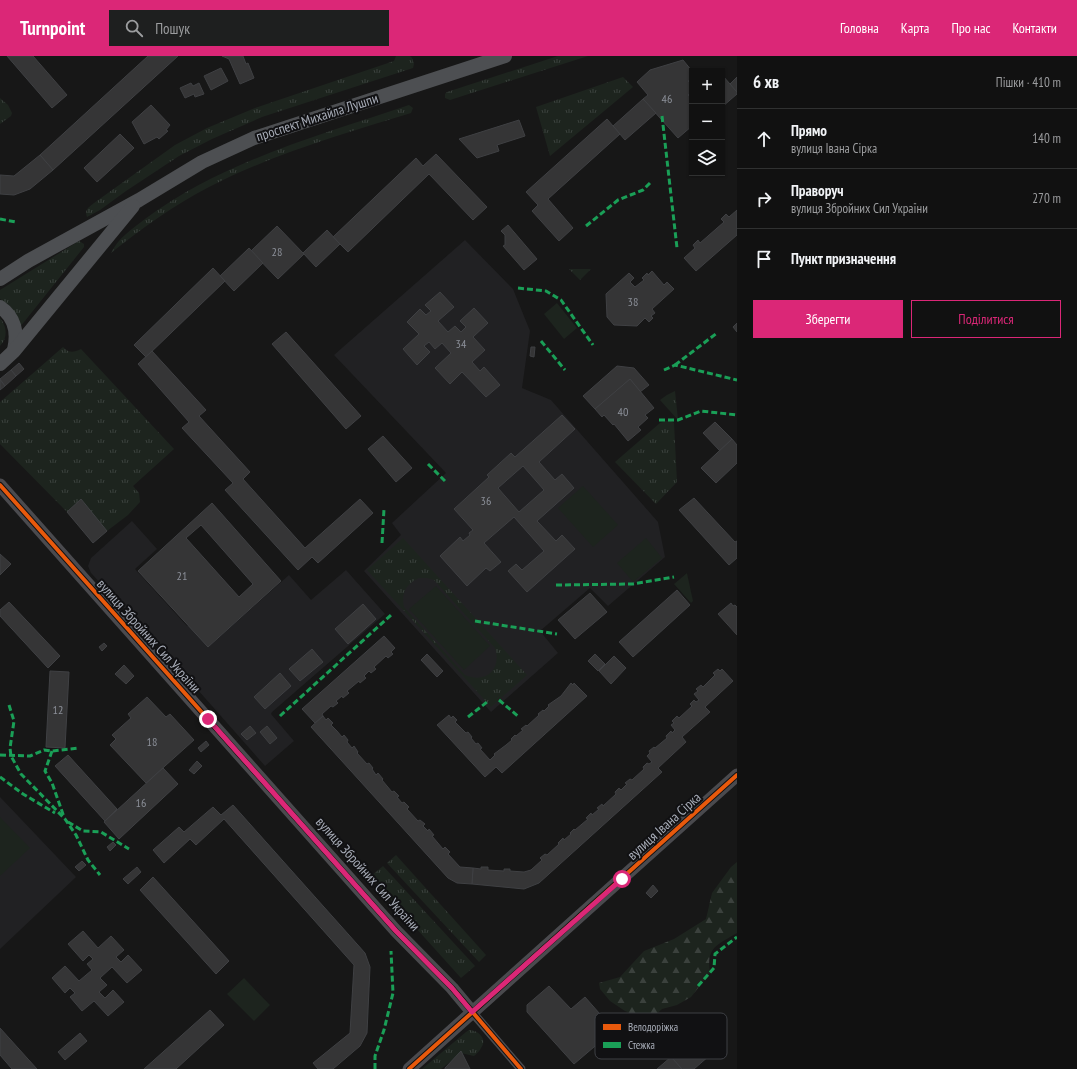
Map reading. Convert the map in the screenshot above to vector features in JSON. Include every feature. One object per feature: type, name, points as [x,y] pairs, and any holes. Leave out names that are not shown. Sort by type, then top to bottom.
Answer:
[{"type":"main road","name":"проспект Михайла Лушпи","points":[[0,279],[28,261],[139,200],[202,162],[254,138],[505,56]]},
{"type":"main road","name":"проспект Михайла Лушпи","points":[[0,364],[14,351],[139,200]]},
{"type":"main road","points":[[0,307],[5,310],[12,319],[16,329],[17,340],[14,351]]},
{"type":"street","name":"вулиця Збройних Сил України","points":[[0,485],[396,931],[452,988],[521,1069]]},
{"type":"street","name":"вулиця Івана Сірка","points":[[409,1069],[737,775]]},
{"type":"shaded area","points":[[465,240],[513,289],[530,331],[522,388],[551,400],[658,522],[665,557],[608,606],[590,588],[540,631],[558,653],[491,712],[364,571],[401,535],[392,523],[446,473],[334,355]]},
{"type":"shaded area","points":[[132,521],[157,549],[135,569],[208,647],[289,575],[311,600],[346,570],[385,614],[272,712],[271,714],[294,741],[265,766],[174,663],[91,573],[88,566],[91,558]]},
{"type":"shaded area","points":[[0,797],[76,877],[0,949]]},
{"type":"green space","points":[[396,56],[410,56],[414,64],[413,68],[262,117],[212,139],[179,156],[100,210],[87,217],[86,215],[89,207],[94,203],[175,145],[207,128],[255,108],[394,61]]},
{"type":"green space","points":[[558,56],[588,56],[450,100],[445,98],[445,94],[447,92]]},
{"type":"green space","points":[[623,77],[633,87],[550,156],[536,107]]},
{"type":"green space","points":[[0,98],[8,105],[12,113],[11,116],[0,124]]},
{"type":"green space","points":[[409,105],[413,108],[411,113],[334,137],[258,164],[233,175],[183,201],[158,217],[111,253],[121,238],[130,230],[175,199],[206,181],[306,139]]},
{"type":"green space","points":[[79,241],[84,244],[84,247],[20,327],[10,306],[0,299],[0,290]]},
{"type":"green space","points":[[569,269],[591,269],[580,280]]},
{"type":"green space","points":[[557,303],[577,328],[564,339],[544,314]]},
{"type":"green space","points":[[0,318],[6,332],[3,343],[0,346]]},
{"type":"green space","points":[[63,347],[71,352],[81,349],[174,449],[133,486],[139,493],[140,502],[128,515],[107,531],[81,499],[67,512],[0,444],[0,402]]},
{"type":"green space","points":[[675,391],[678,420],[660,400]]},
{"type":"green space","points":[[671,421],[674,423],[677,482],[656,504],[615,462],[660,423]]},
{"type":"green space","points":[[583,486],[618,525],[593,547],[558,508]]},
{"type":"green space","points":[[403,538],[527,675],[491,707],[367,570]],"holes":[[[419,578],[434,580],[495,648],[497,656],[496,662],[494,668],[486,676],[480,678],[465,675],[404,607],[403,597],[408,586],[414,580]]]},
{"type":"green space","points":[[646,538],[662,558],[633,582],[617,563]]},
{"type":"green space","points":[[687,573],[693,601],[691,603],[674,584]]},
{"type":"green space","points":[[436,586],[490,646],[464,670],[409,609]]},
{"type":"green space","points":[[0,817],[30,848],[0,876]]},
{"type":"green space","points":[[396,855],[486,955],[479,962],[387,863]]},
{"type":"green space","points":[[737,862],[737,933],[714,948],[710,957],[710,973],[691,997],[677,1005],[662,1009],[658,1013],[630,1013],[610,1001],[600,989],[599,983],[620,977],[644,951],[674,939],[706,919],[712,893],[731,867]]},
{"type":"green space","points":[[383,866],[475,966],[461,978],[370,877]]},
{"type":"green space","points":[[244,978],[270,1005],[254,1021],[227,994]]},
{"type":"green space","points":[[469,1030],[479,1033],[483,1038],[483,1045],[474,1056],[461,1053],[441,1069],[422,1069],[466,1032]]},
{"type":"building","points":[[7,56],[33,56],[67,95],[52,108]]},
{"type":"building","points":[[148,56],[178,56],[53,170],[40,155]]},
{"type":"building","points":[[222,56],[243,56],[246,64],[248,63],[254,78],[240,84],[229,59]]},
{"type":"building","points":[[683,60],[690,68],[688,81],[689,129],[678,138],[643,99],[648,95],[637,82],[650,70]]},
{"type":"building","points":[[221,68],[228,81],[211,90],[204,76]]},
{"type":"building","points":[[737,77],[737,92],[730,84]]},
{"type":"building","points":[[725,78],[737,92],[737,94],[725,104]]},
{"type":"building","points":[[191,83],[193,86],[199,83],[204,94],[195,97],[194,94],[185,98],[180,88]]},
{"type":"building","points":[[643,99],[656,113],[625,140],[613,126]]},
{"type":"building","points":[[151,105],[170,125],[166,130],[168,131],[159,139],[157,137],[144,144],[132,122]]},
{"type":"building","points":[[607,119],[620,134],[548,199],[573,228],[559,241],[532,211],[538,205],[526,192]]},
{"type":"building","points":[[519,120],[525,136],[497,145],[499,151],[477,158],[459,139]]},
{"type":"building","points":[[120,134],[134,148],[97,182],[84,168]]},
{"type":"building","points":[[436,154],[487,207],[473,220],[429,174],[348,252],[333,237],[416,158],[423,166]]},
{"type":"building","points":[[40,155],[53,170],[30,189],[14,195],[0,194],[0,175],[14,176]]},
{"type":"building","points":[[737,210],[737,235],[696,271],[684,258],[695,248],[693,245],[698,240],[700,243],[724,222],[721,219],[726,214],[729,217]]},
{"type":"building","points":[[508,225],[537,259],[524,270],[503,246],[505,245],[505,235],[501,231]]},
{"type":"building","points":[[277,226],[304,254],[278,279],[251,251]]},
{"type":"building","points":[[327,230],[340,244],[316,267],[303,253]]},
{"type":"building","points":[[249,248],[263,263],[234,291],[220,276]]},
{"type":"building","points":[[213,268],[225,281],[146,357],[134,345]]},
{"type":"building","points":[[652,271],[664,285],[667,282],[674,289],[652,309],[655,313],[651,316],[653,318],[649,322],[645,318],[637,326],[614,325],[607,317],[606,294],[629,273],[634,278],[630,282],[635,287],[644,280],[642,278],[647,273],[648,275]]},
{"type":"building","points":[[440,292],[454,307],[438,321],[448,332],[455,326],[461,332],[466,327],[460,321],[474,308],[488,323],[473,337],[485,350],[472,362],[480,371],[484,367],[500,385],[486,397],[462,372],[450,384],[435,368],[451,353],[442,343],[435,349],[429,342],[424,346],[430,352],[417,365],[403,349],[419,334],[407,322],[420,309],[426,315],[431,311],[425,305]]},
{"type":"building","points":[[737,323],[737,332],[733,327]]},
{"type":"building","points":[[286,332],[361,416],[346,429],[272,344]]},
{"type":"building","points":[[531,347],[535,347],[534,357],[530,356]]},
{"type":"building","points":[[152,351],[206,410],[199,416],[250,472],[243,479],[305,548],[360,499],[373,513],[318,563],[312,557],[298,570],[225,490],[233,483],[182,428],[189,422],[138,364]]},
{"type":"building","points":[[19,363],[24,369],[16,376],[11,370]]},
{"type":"building","points":[[617,366],[634,368],[649,385],[640,392],[630,379],[595,409],[583,396]]},
{"type":"building","points":[[11,370],[16,376],[5,386],[0,379]]},
{"type":"building","points":[[630,379],[654,408],[645,415],[648,418],[638,427],[641,430],[628,441],[614,424],[613,425],[604,415],[602,417],[595,409]]},
{"type":"building","points":[[0,380],[5,386],[0,390]]},
{"type":"building","points":[[562,415],[575,429],[539,462],[555,480],[562,474],[574,488],[537,521],[556,541],[562,535],[575,549],[527,592],[508,571],[516,564],[522,570],[544,551],[514,517],[484,543],[501,562],[490,571],[486,568],[467,586],[440,556],[460,537],[463,541],[473,530],[454,509],[489,477],[487,475],[511,453],[515,457]],"holes":[[[523,466],[544,490],[519,512],[498,488]]]},
{"type":"building","points":[[715,422],[732,439],[720,451],[703,433]]},
{"type":"building","points":[[383,436],[412,468],[396,482],[368,449]]},
{"type":"building","points":[[732,439],[737,445],[737,463],[716,483],[701,468]]},
{"type":"building","points":[[694,498],[735,542],[737,541],[737,558],[729,565],[679,510]]},
{"type":"building","points":[[81,499],[107,531],[93,543],[67,512]]},
{"type":"building","points":[[212,503],[281,581],[208,647],[138,571]],"holes":[[[201,525],[253,584],[239,597],[186,538]]]},
{"type":"building","points":[[0,554],[11,564],[0,575]]},
{"type":"building","points":[[677,590],[690,605],[633,657],[619,642]]},
{"type":"building","points":[[590,593],[607,612],[575,639],[558,620]]},
{"type":"building","points":[[9,602],[60,656],[48,668],[0,616],[0,610]]},
{"type":"building","points":[[731,603],[733,606],[735,605],[737,607],[737,635],[718,614]]},
{"type":"building","points":[[363,604],[376,619],[348,644],[335,629]]},
{"type":"building","points":[[384,636],[395,648],[391,652],[393,654],[388,658],[386,656],[374,667],[376,669],[371,673],[369,671],[364,676],[366,678],[360,683],[359,681],[347,691],[349,693],[336,701],[338,703],[333,707],[331,706],[315,723],[302,709]]},
{"type":"building","points":[[104,643],[107,646],[102,651],[99,647]]},
{"type":"building","points":[[312,649],[323,662],[300,681],[289,669]]},
{"type":"building","points":[[427,654],[443,671],[437,677],[421,660]]},
{"type":"building","points":[[595,654],[605,664],[598,671],[588,661]]},
{"type":"building","points":[[614,656],[626,668],[611,684],[599,671]]},
{"type":"building","points":[[124,665],[134,676],[126,684],[115,674]]},
{"type":"building","points":[[718,669],[720,671],[722,669],[733,681],[705,707],[710,712],[682,737],[686,742],[658,768],[662,772],[539,883],[524,889],[472,884],[473,868],[481,869],[481,867],[488,867],[488,870],[504,871],[504,869],[510,869],[510,871],[524,872],[531,870],[542,860],[540,858],[545,854],[547,855],[563,838],[564,840],[571,834],[570,833],[574,829],[575,830],[588,819],[586,818],[591,813],[592,815],[599,809],[597,808],[602,804],[603,806],[616,794],[615,792],[619,788],[621,790],[627,784],[625,783],[630,779],[632,780],[644,769],[643,767],[647,763],[649,764],[652,762],[647,756],[650,753],[649,751],[667,738],[666,736],[671,731],[672,733],[675,730],[671,725],[674,723],[672,721],[677,716],[679,718],[692,706],[690,704],[694,700],[696,702],[699,700],[694,694],[698,691],[696,689],[701,685],[703,687],[715,675],[713,673]]},
{"type":"building","points":[[50,671],[69,672],[65,748],[46,747]]},
{"type":"building","points":[[280,673],[291,686],[265,709],[254,697]]},
{"type":"building","points":[[571,683],[573,685],[574,683],[587,696],[502,773],[496,767],[485,777],[437,725],[449,715],[451,718],[453,716],[457,720],[455,722],[466,733],[468,732],[472,737],[471,738],[476,744],[478,743],[482,748],[480,749],[490,760],[495,755],[494,754],[512,740],[511,739],[515,735],[516,736],[523,730],[521,729],[526,725],[527,726],[539,715],[538,714],[549,706],[548,705],[561,696]]},
{"type":"building","points":[[147,697],[166,717],[170,714],[194,740],[146,783],[110,745],[116,739],[112,735],[131,718],[128,714]]},
{"type":"building","points":[[323,716],[326,720],[328,718],[333,723],[331,725],[342,737],[344,735],[352,748],[354,746],[358,752],[357,753],[367,764],[369,763],[376,775],[378,773],[392,792],[394,791],[399,796],[397,797],[402,803],[404,802],[409,807],[407,809],[418,821],[420,820],[425,824],[423,826],[428,831],[429,829],[434,835],[432,836],[443,849],[445,847],[450,852],[448,854],[460,867],[473,868],[472,884],[457,883],[448,878],[311,727]]},
{"type":"building","points":[[250,726],[256,733],[247,740],[241,734]]},
{"type":"building","points":[[267,726],[277,738],[270,744],[260,732]]},
{"type":"building","points":[[206,741],[209,745],[201,752],[198,748]]},
{"type":"building","points":[[68,755],[117,809],[105,821],[55,766]]},
{"type":"building","points":[[197,761],[202,766],[194,774],[189,770]]},
{"type":"building","points":[[163,768],[178,784],[119,839],[104,822]]},
{"type":"building","points":[[233,805],[365,953],[370,967],[367,1033],[360,1046],[333,1069],[318,1069],[313,1063],[350,1033],[354,965],[224,819],[196,845],[190,839],[164,863],[153,850],[179,827],[184,832],[213,807],[221,815]]},
{"type":"building","points":[[113,842],[116,845],[110,851],[107,847]]},
{"type":"building","points":[[82,861],[86,865],[79,871],[75,867]]},
{"type":"building","points":[[137,867],[141,872],[128,884],[123,879]]},
{"type":"building","points":[[153,877],[229,961],[216,974],[140,890]]},
{"type":"building","points":[[653,885],[658,891],[651,898],[646,893]]},
{"type":"building","points":[[83,931],[98,948],[111,936],[124,950],[116,957],[121,962],[128,955],[142,970],[127,983],[112,967],[100,978],[107,985],[99,992],[105,998],[113,990],[124,1002],[108,1016],[94,1001],[82,1011],[70,997],[75,993],[70,988],[65,993],[52,978],[65,966],[79,981],[92,970],[87,964],[93,959],[89,955],[83,961],[68,944]]},
{"type":"building","points":[[549,986],[571,1009],[585,997],[599,1013],[595,1013],[595,1046],[574,1064],[527,1012],[527,1005]]},
{"type":"building","points":[[210,1010],[224,1025],[176,1069],[144,1069]]},
{"type":"building","points":[[0,1028],[37,1069],[12,1069],[0,1055]]},
{"type":"building","points":[[80,1033],[87,1041],[65,1060],[58,1052]]},
{"type":"building","points":[[461,1051],[470,1069],[445,1069],[445,1068]]},
{"type":"building","points":[[669,1059],[673,1059],[682,1069],[657,1069]]},
{"type":"building","points":[[673,1059],[706,1059],[694,1069],[682,1069]]},
{"type":"marked path","points":[[662,116],[677,248]]},
{"type":"marked path","points":[[586,226],[618,200],[643,190],[651,182]]},
{"type":"marked path","points":[[0,219],[16,222]]},
{"type":"marked path","points":[[518,288],[546,291],[561,300],[593,345]]},
{"type":"marked path","points":[[675,365],[717,333]]},
{"type":"marked path","points":[[541,341],[565,370]]},
{"type":"marked path","points":[[664,370],[675,365],[737,380]]},
{"type":"marked path","points":[[659,420],[678,420],[701,411],[737,415]]},
{"type":"marked path","points":[[428,464],[447,483]]},
{"type":"marked path","points":[[382,543],[384,509]]},
{"type":"marked path","points":[[556,585],[633,584],[674,577]]},
{"type":"marked path","points":[[280,716],[391,615]]},
{"type":"marked path","points":[[475,621],[557,634]]},
{"type":"marked path","points":[[499,700],[519,717]]},
{"type":"marked path","points":[[468,717],[487,702]]},
{"type":"marked path","points":[[9,705],[14,721],[10,748],[11,756],[21,774],[65,819],[76,835],[88,860],[100,875]]},
{"type":"marked path","points":[[0,755],[30,756],[44,750],[52,751],[79,748]]},
{"type":"marked path","points":[[52,751],[45,771],[52,783],[64,817]]},
{"type":"marked path","points":[[0,777],[23,794],[55,813]]},
{"type":"marked path","points":[[68,822],[83,831],[101,832],[129,849]]},
{"type":"marked path","points":[[698,986],[714,968],[715,954],[737,937]]},
{"type":"marked path","points":[[375,1069],[375,1056],[384,1030],[393,993],[391,951]]},
{"type":"cycle path","points":[[0,485],[396,931],[452,988],[521,1069]]},
{"type":"cycle path","points":[[409,1069],[737,775]]},
{"type":"route","points":[[208,719],[396,931],[452,988],[472,1012],[622,879]]}]
